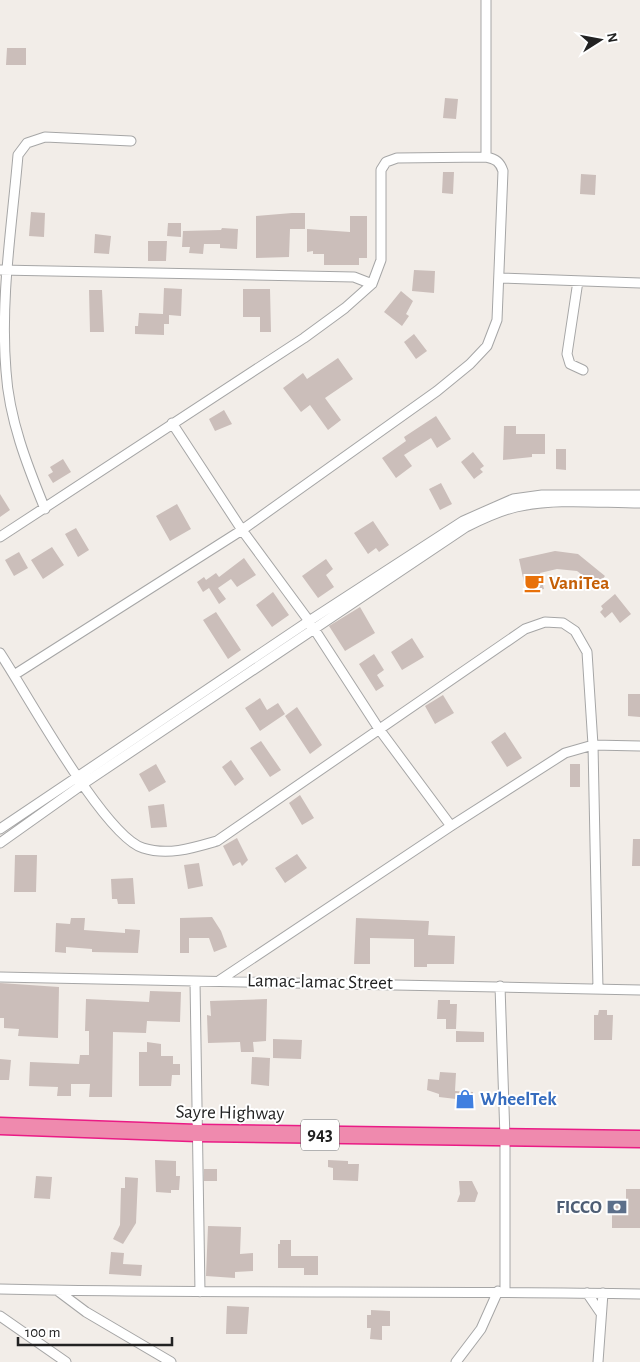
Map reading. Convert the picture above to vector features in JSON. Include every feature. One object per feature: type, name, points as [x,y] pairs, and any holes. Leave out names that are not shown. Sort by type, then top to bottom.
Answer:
[{"type":"highway","name":"Sayre Highway","points":[[0,1126],[197,1133],[640,1139]]},
{"type":"street","points":[[486,0],[486,157]]},
{"type":"street","points":[[45,509],[24,455],[11,406],[6,372],[4,270],[18,155],[27,143],[45,137],[131,141]]},
{"type":"street","points":[[0,538],[172,423],[304,338],[345,308],[372,284],[381,260],[380,188],[381,170],[386,162],[397,158],[486,157],[494,158],[500,163],[504,171],[497,320],[487,346],[470,364],[437,391],[242,530],[14,674]]},
{"type":"street","points":[[4,270],[354,277],[372,284]]},
{"type":"street","points":[[500,278],[640,283]]},
{"type":"street","points":[[578,281],[567,354],[570,364],[583,370]]},
{"type":"street","points":[[172,423],[242,530],[309,621],[379,729],[451,826]]},
{"type":"street","points":[[0,829],[80,781],[200,701],[314,629],[438,542],[471,516],[513,500],[542,495],[640,503]]},
{"type":"street","points":[[568,498],[640,495]]},
{"type":"street","points":[[200,701],[309,621],[438,542]]},
{"type":"street","points":[[0,653],[80,781],[121,836],[141,848],[163,852],[191,849],[217,840],[525,629],[544,622],[563,623],[575,631],[587,652],[593,745],[598,989]]},
{"type":"street","points":[[220,980],[451,826],[565,753],[593,745],[640,746]]},
{"type":"street","points":[[0,842],[80,781]]},
{"type":"street","name":"Lamac-lamac Street","points":[[0,977],[640,990]]},
{"type":"street","points":[[195,981],[200,1292]]},
{"type":"street","points":[[456,1362],[481,1329],[502,1291],[505,1138],[500,986]]},
{"type":"street","points":[[0,1289],[200,1292],[502,1291],[640,1294]]},
{"type":"street","points":[[58,1290],[86,1312],[171,1362]]},
{"type":"street","points":[[586,1293],[600,1312]]},
{"type":"street","points":[[598,1362],[600,1312],[603,1294]]},
{"type":"street","points":[[0,1316],[66,1362]]},
{"type":"building","points":[[7,48],[26,48],[26,65],[6,65]]},
{"type":"building","points":[[445,98],[458,99],[456,119],[443,118]]},
{"type":"building","points":[[443,172],[454,172],[453,194],[442,193]]},
{"type":"building","points":[[581,174],[596,175],[595,195],[580,194]]},
{"type":"building","points":[[31,212],[45,213],[44,237],[29,236]]},
{"type":"building","points":[[305,213],[305,229],[290,229],[289,257],[256,258],[256,216]]},
{"type":"building","points":[[350,216],[367,216],[367,258],[359,258],[359,265],[324,265],[324,254],[313,254],[313,251],[307,252],[307,229],[350,232]]},
{"type":"building","points":[[168,223],[181,223],[181,237],[167,236]]},
{"type":"building","points":[[222,228],[238,229],[237,249],[220,248],[220,244],[204,244],[203,254],[189,253],[190,247],[182,247],[183,231],[221,230]]},
{"type":"building","points":[[95,234],[111,236],[109,254],[94,253]]},
{"type":"building","points":[[148,241],[167,241],[166,261],[148,261]]},
{"type":"building","points":[[414,270],[435,271],[434,293],[412,291]]},
{"type":"building","points":[[164,288],[182,289],[181,316],[169,315],[169,324],[164,324],[164,335],[135,334],[139,313],[163,314]]},
{"type":"building","points":[[243,289],[270,289],[271,332],[260,332],[260,317],[243,317]]},
{"type":"building","points":[[89,290],[102,290],[104,332],[90,332]]},
{"type":"building","points":[[401,291],[413,301],[406,314],[409,316],[402,326],[384,312]]},
{"type":"building","points":[[414,334],[427,351],[416,359],[404,342]]},
{"type":"building","points":[[338,358],[353,379],[325,398],[341,420],[328,430],[310,405],[301,412],[283,388],[303,373],[307,379]]},
{"type":"building","points":[[224,410],[232,424],[215,431],[209,419]]},
{"type":"building","points":[[436,416],[451,439],[437,448],[431,438],[404,455],[412,466],[396,478],[382,458],[406,441],[404,437]]},
{"type":"building","points":[[504,426],[516,426],[516,434],[545,434],[545,454],[532,454],[532,457],[503,460]]},
{"type":"building","points":[[556,449],[566,449],[566,470],[556,469]]},
{"type":"building","points":[[473,452],[484,466],[480,469],[483,472],[474,479],[461,462]]},
{"type":"building","points":[[63,459],[71,472],[53,483],[48,475],[53,472],[50,467]]},
{"type":"building","points":[[441,483],[452,504],[440,510],[429,489]]},
{"type":"building","points":[[0,494],[10,510],[0,517]]},
{"type":"building","points":[[177,504],[191,529],[170,541],[156,516]]},
{"type":"building","points":[[373,521],[389,545],[379,552],[376,548],[368,554],[354,533]]},
{"type":"building","points":[[76,528],[89,550],[78,557],[65,534]]},
{"type":"building","points":[[52,547],[64,565],[43,579],[31,560]]},
{"type":"building","points":[[555,551],[578,554],[605,576],[597,586],[577,571],[557,569],[540,573],[544,589],[526,592],[519,559]]},
{"type":"building","points":[[19,552],[28,568],[14,576],[5,560]]},
{"type":"building","points":[[244,558],[256,575],[237,587],[231,579],[218,588],[226,599],[219,604],[209,588],[203,592],[197,582],[204,577],[206,580],[216,573],[219,577]]},
{"type":"building","points":[[326,559],[333,569],[326,575],[334,587],[318,598],[302,576]]},
{"type":"building","points":[[273,592],[289,615],[272,627],[256,605]]},
{"type":"building","points":[[615,594],[631,614],[620,623],[612,612],[605,618],[600,612],[603,609],[601,606]]},
{"type":"building","points":[[360,607],[375,633],[345,651],[329,626]]},
{"type":"building","points":[[216,612],[241,650],[228,659],[203,620]]},
{"type":"building","points":[[412,638],[424,657],[402,670],[391,652]]},
{"type":"building","points":[[374,654],[384,670],[377,675],[384,686],[376,691],[359,664]]},
{"type":"building","points":[[628,694],[640,694],[640,717],[628,716]]},
{"type":"building","points":[[443,695],[454,713],[435,724],[425,706]]},
{"type":"building","points":[[260,698],[267,710],[278,703],[285,714],[260,731],[245,708]]},
{"type":"building","points":[[297,707],[322,745],[310,754],[285,716]]},
{"type":"building","points":[[505,732],[522,758],[507,767],[491,742]]},
{"type":"building","points":[[261,741],[281,770],[270,777],[250,748]]},
{"type":"building","points":[[231,760],[244,779],[235,786],[222,767]]},
{"type":"building","points":[[156,764],[166,782],[149,792],[139,774]]},
{"type":"building","points":[[570,764],[580,764],[580,787],[570,787]]},
{"type":"building","points":[[300,795],[314,818],[302,825],[289,803]]},
{"type":"building","points":[[164,804],[167,827],[151,828],[148,806]]},
{"type":"building","points":[[237,838],[248,860],[242,866],[240,862],[233,866],[223,846]]},
{"type":"building","points":[[633,839],[640,839],[640,866],[632,866]]},
{"type":"building","points":[[297,854],[307,868],[285,883],[275,868]]},
{"type":"building","points":[[15,855],[37,855],[36,892],[14,892]]},
{"type":"building","points":[[199,863],[203,886],[188,889],[184,865]]},
{"type":"building","points":[[133,878],[135,904],[118,904],[117,899],[112,899],[111,879]]},
{"type":"building","points":[[212,917],[221,931],[227,947],[214,952],[209,938],[189,938],[189,953],[180,953],[180,918]]},
{"type":"building","points":[[71,918],[85,918],[84,930],[125,933],[125,929],[140,930],[138,953],[92,952],[92,949],[66,947],[66,953],[55,952],[56,923],[70,924]]},
{"type":"building","points":[[356,918],[429,921],[428,935],[455,936],[454,964],[427,964],[427,967],[414,967],[414,939],[370,938],[370,964],[354,964]]},
{"type":"building","points":[[0,983],[59,987],[58,1038],[18,1036],[19,1029],[4,1028],[4,1018],[0,1018]]},
{"type":"building","points":[[150,991],[181,992],[180,1022],[147,1021],[146,1033],[113,1032],[112,1097],[89,1097],[90,1084],[71,1084],[71,1096],[57,1096],[58,1087],[29,1086],[30,1062],[79,1064],[80,1055],[89,1055],[89,1031],[85,1031],[86,999],[149,1002]]},
{"type":"building","points":[[267,999],[266,1041],[253,1042],[254,1052],[241,1052],[240,1042],[208,1043],[207,1015],[211,1016],[210,1001]]},
{"type":"building","points":[[438,1000],[450,1000],[450,1004],[457,1004],[456,1029],[446,1029],[446,1019],[437,1019]]},
{"type":"building","points":[[599,1010],[607,1010],[607,1015],[613,1015],[612,1040],[594,1040],[594,1015],[598,1015]]},
{"type":"building","points":[[456,1031],[484,1032],[484,1042],[456,1042]]},
{"type":"building","points":[[273,1039],[302,1040],[301,1059],[273,1058]]},
{"type":"building","points":[[147,1042],[161,1044],[161,1056],[173,1056],[173,1064],[180,1064],[180,1075],[172,1075],[171,1086],[139,1086],[139,1052],[147,1052]]},
{"type":"building","points":[[252,1057],[270,1058],[269,1086],[251,1084]]},
{"type":"building","points":[[0,1059],[11,1060],[9,1080],[0,1080]]},
{"type":"building","points":[[440,1072],[456,1073],[455,1091],[473,1092],[473,1106],[455,1105],[456,1099],[439,1097],[439,1094],[427,1090],[428,1079],[439,1080]]},
{"type":"building","points":[[155,1160],[176,1161],[176,1176],[180,1176],[179,1190],[171,1190],[171,1193],[156,1192]]},
{"type":"building","points":[[328,1160],[348,1161],[348,1164],[359,1164],[358,1181],[333,1180],[333,1168],[328,1167]]},
{"type":"building","points":[[204,1169],[217,1169],[217,1181],[204,1181]]},
{"type":"building","points":[[36,1176],[52,1177],[50,1199],[34,1198]]},
{"type":"building","points":[[125,1177],[138,1178],[136,1223],[123,1244],[113,1239],[120,1225],[121,1188],[125,1188]]},
{"type":"building","points":[[459,1181],[472,1181],[478,1193],[475,1202],[457,1202],[460,1194]]},
{"type":"building","points":[[626,1189],[640,1189],[640,1228],[612,1228],[612,1203],[626,1203]]},
{"type":"building","points":[[208,1226],[241,1227],[240,1254],[253,1253],[253,1271],[235,1272],[235,1278],[206,1276]]},
{"type":"building","points":[[280,1240],[291,1240],[291,1256],[318,1256],[318,1275],[304,1275],[304,1268],[278,1268],[278,1244],[280,1244]]},
{"type":"building","points":[[111,1252],[124,1253],[123,1264],[142,1265],[141,1276],[109,1274]]},
{"type":"building","points":[[227,1306],[249,1307],[247,1334],[226,1334]]},
{"type":"building","points":[[371,1310],[390,1311],[390,1326],[382,1326],[382,1340],[370,1339],[371,1328],[367,1328],[367,1315],[371,1315]]},
{"type":"place","name":"VaniTea","points":[[534,583]]},
{"type":"place","name":"WheelTek","points":[[465,1099]]},
{"type":"place","name":"FICCO","points":[[617,1207]]}]
